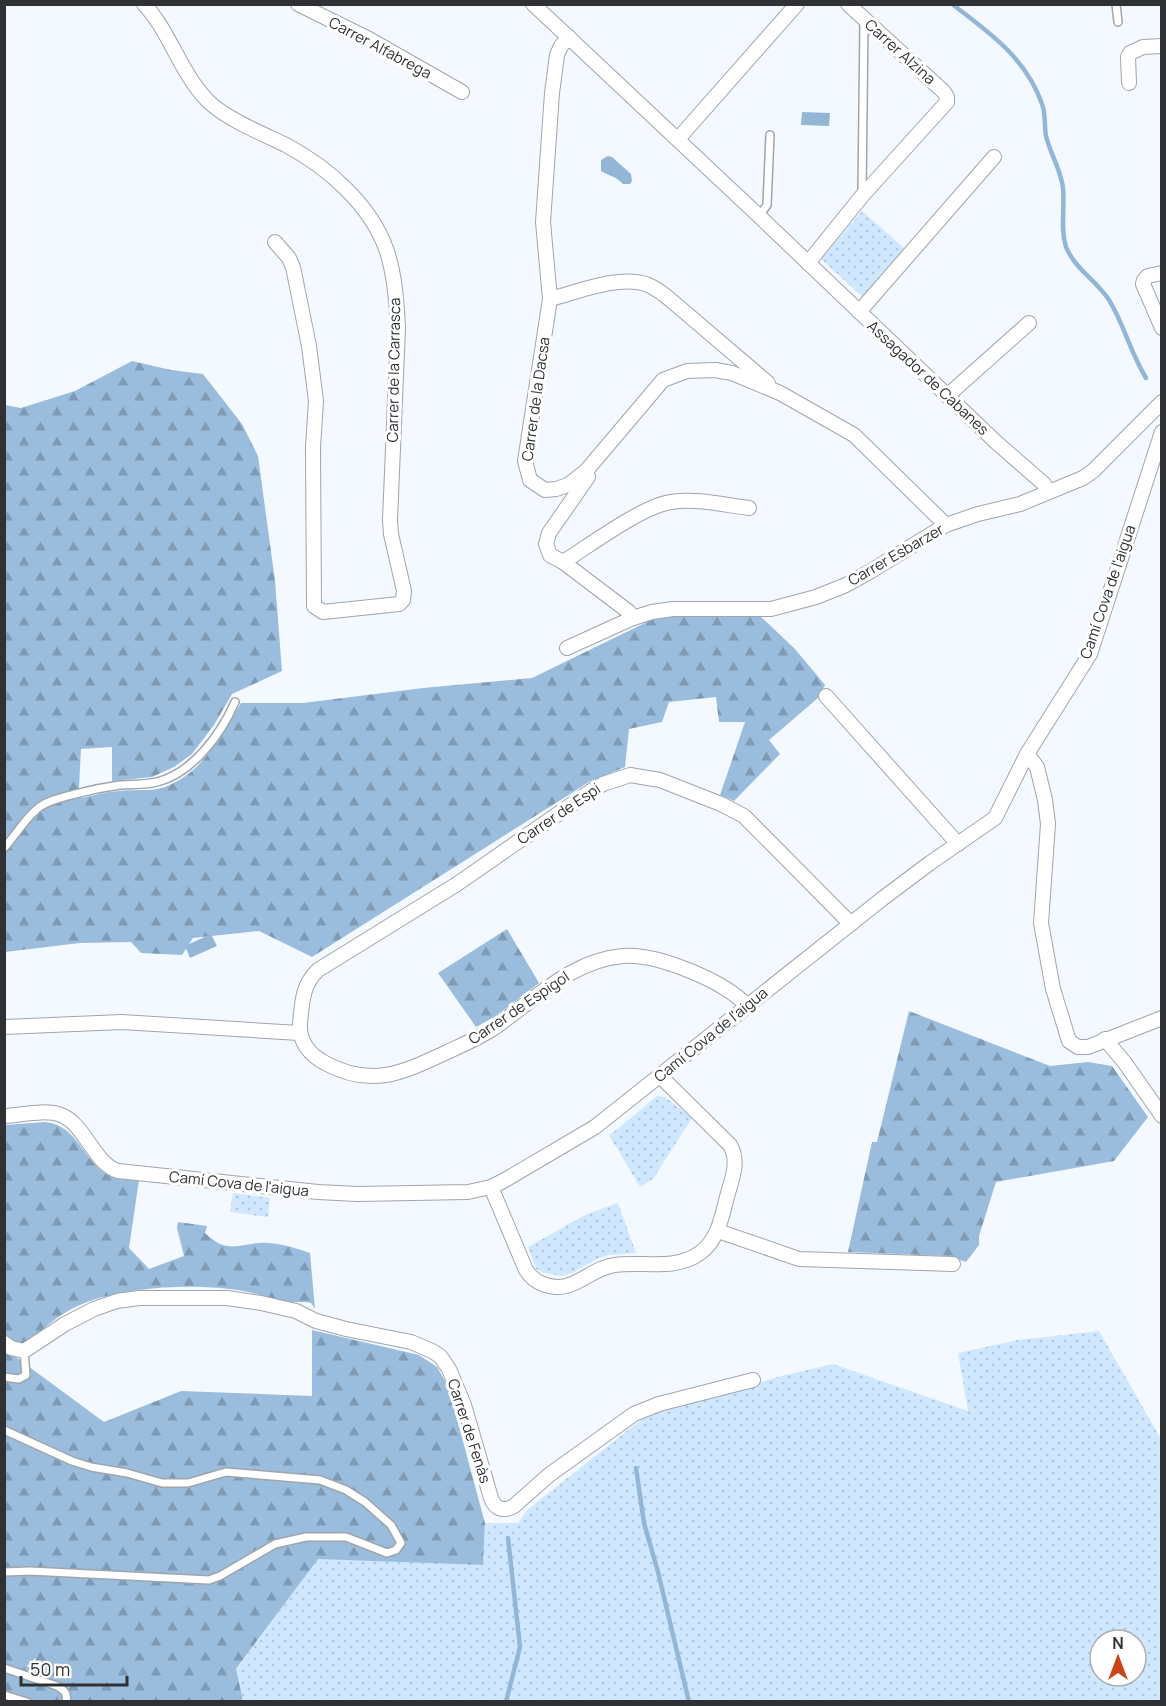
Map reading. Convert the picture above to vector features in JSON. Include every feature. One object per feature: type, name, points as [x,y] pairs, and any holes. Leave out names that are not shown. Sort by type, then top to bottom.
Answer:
[{"type":"street","name":"Carrer de la Carrasca","points":[[144,4],[153,14],[177,56],[207,100],[246,125],[288,146],[325,169],[367,211],[378,228],[390,261],[397,301],[398,340],[390,520],[404,591],[403,600],[394,605],[323,612],[314,606],[315,391],[309,346],[293,267],[289,258],[275,242]]},
{"type":"street","name":"Carrer Alfabrega","points":[[298,4],[369,39],[462,92]]},
{"type":"street","name":"Assagador de Cabanes","points":[[533,4],[947,396],[1044,484],[1048,492]]},
{"type":"street","points":[[678,139],[797,4]]},
{"type":"street","name":"Carrer Alzina","points":[[848,4],[948,97],[947,102],[862,196]]},
{"type":"street","name":"Carrer de la Dacsa","points":[[569,37],[557,55],[543,202],[544,249],[550,299],[525,467],[530,480],[545,490],[562,488],[586,471],[658,386],[670,376],[687,371],[722,371],[780,393],[846,430],[860,440],[946,525]]},
{"type":"street","points":[[1129,83],[1128,57],[1130,53],[1143,47],[1161,46]]},
{"type":"street","points":[[859,312],[994,157]]},
{"type":"street","points":[[808,263],[862,196]]},
{"type":"street","points":[[1161,273],[1148,276],[1143,284],[1161,328]]},
{"type":"street","name":"Carrer de la Dacsa","points":[[550,299],[624,281],[644,284],[659,291],[673,302],[780,393]]},
{"type":"street","points":[[947,396],[1029,323]]},
{"type":"street","name":"Carrer Esbarzer","points":[[567,648],[633,618],[666,609],[762,610],[806,600],[846,585],[946,525],[978,514],[1020,504],[1083,478],[1093,471],[1161,402]]},
{"type":"street","name":"Camí Cova de l'aigua","points":[[4,1116],[50,1113],[65,1116],[108,1166],[118,1171],[328,1193],[468,1192],[491,1187],[527,1168],[596,1127],[851,924],[922,869],[988,825],[999,814],[1028,754],[1090,654],[1161,432]]},
{"type":"street","points":[[586,471],[588,477],[546,539],[547,550],[550,555],[563,562],[629,612],[633,618]]},
{"type":"street","points":[[563,562],[639,515],[664,503],[688,501],[749,508]]},
{"type":"street","points":[[826,696],[958,844]]},
{"type":"street","points":[[1028,754],[1037,767],[1047,812],[1041,916],[1056,1000],[1069,1041],[1078,1047],[1088,1047],[1161,1018]]},
{"type":"street","name":"Carrer de Espi","points":[[299,1033],[305,987],[318,970],[457,884],[591,791],[620,777],[640,775],[660,780],[721,804],[744,816],[851,924]]},
{"type":"street","name":"Carrer de Espigol","points":[[299,1033],[302,1041],[312,1053],[332,1067],[363,1076],[392,1075],[484,1034],[557,981],[580,968],[609,958],[623,956],[662,960],[735,994],[747,1005]]},
{"type":"street","points":[[4,1028],[122,1022],[299,1033]]},
{"type":"street","points":[[1104,1039],[1125,1063],[1161,1116]]},
{"type":"street","points":[[491,1187],[525,1270],[532,1280],[546,1285],[564,1286],[615,1264],[669,1264],[685,1261],[708,1247],[718,1231],[732,1180],[735,1163],[734,1151],[725,1139],[660,1076]]},
{"type":"street","points":[[718,1231],[799,1259],[953,1264]]},
{"type":"street","name":"Carrer de Fenàs","points":[[24,1351],[65,1324],[94,1309],[117,1301],[139,1298],[244,1300],[296,1311],[316,1321],[346,1329],[411,1342],[440,1356],[449,1369],[465,1405],[490,1498],[496,1507],[501,1509],[514,1506],[549,1476],[634,1414],[659,1404],[753,1380]]},
{"type":"street","points":[[4,1343],[11,1348],[24,1351]]},
{"type":"lane","points":[[1116,4],[1119,22]]},
{"type":"lane","points":[[862,196],[864,20]]},
{"type":"lane","points":[[759,216],[767,205],[770,135]]},
{"type":"lane","points":[[4,848],[38,808],[55,800],[85,791],[118,785],[158,782],[179,773],[197,758],[213,738],[230,714],[235,702]]},
{"type":"lane","points":[[4,1377],[20,1379],[26,1375],[24,1351]]},
{"type":"lane","points":[[4,1430],[72,1461],[162,1483],[200,1481],[226,1472],[326,1481],[365,1502],[391,1526],[401,1543],[396,1550],[387,1553],[346,1537],[321,1536],[292,1540],[274,1544],[220,1576],[209,1580],[30,1571],[4,1572]]},
{"type":"lane","points":[[4,1668],[57,1686],[64,1690],[66,1701]]},
{"type":"lane","points":[[4,1695],[27,1701]]},
{"type":"shaded area","points":[[802,112],[830,113],[829,126],[801,125]]},
{"type":"shaded area","points":[[608,156],[631,174],[630,184],[623,184],[601,171],[601,160]]},
{"type":"shaded area","points":[[862,211],[905,249],[865,299],[821,259]]},
{"type":"shaded area","points":[[211,934],[217,946],[190,958],[185,946]]},
{"type":"shaded area","points":[[657,1096],[665,1097],[692,1118],[653,1179],[640,1187],[609,1135]]},
{"type":"shaded area","points":[[233,1193],[270,1198],[268,1217],[230,1212]]},
{"type":"shaded area","points":[[618,1203],[636,1253],[608,1255],[562,1276],[536,1269],[528,1247],[587,1214]]},
{"type":"shaded area","points":[[1099,1331],[1161,1439],[1161,1701],[243,1702],[236,1670],[318,1558],[483,1565],[485,1523],[518,1523],[527,1510],[646,1416],[781,1376],[833,1364],[968,1411],[958,1353],[1018,1340]]},
{"type":"green space","points":[[132,361],[171,370],[203,374],[242,424],[258,456],[275,581],[282,671],[232,694],[214,725],[192,754],[174,767],[152,777],[112,781],[112,747],[81,749],[79,788],[82,798],[114,791],[160,789],[178,781],[210,752],[241,703],[303,703],[423,688],[532,678],[651,620],[669,616],[759,615],[795,649],[825,685],[818,698],[769,740],[780,754],[734,801],[720,795],[745,722],[719,722],[716,697],[669,702],[662,722],[629,729],[625,767],[589,782],[312,957],[259,931],[193,938],[182,955],[141,953],[131,942],[80,943],[5,952],[5,405],[21,408],[75,391]]},
{"type":"green space","points":[[507,929],[539,983],[496,1016],[476,1027],[438,973]]},
{"type":"green space","points":[[909,1011],[1050,1066],[1088,1062],[1112,1066],[1148,1117],[1114,1161],[996,1182],[979,1236],[979,1245],[966,1262],[948,1256],[848,1252],[872,1142],[877,1142]]},
{"type":"green space","points":[[45,1122],[57,1125],[75,1138],[104,1173],[117,1179],[139,1180],[129,1248],[149,1269],[184,1256],[177,1228],[178,1222],[207,1226],[205,1233],[221,1244],[235,1246],[258,1243],[274,1244],[310,1253],[315,1309],[311,1303],[282,1301],[223,1288],[176,1287],[125,1292],[102,1297],[63,1314],[13,1355],[104,1422],[181,1391],[312,1396],[312,1330],[419,1355],[437,1367],[448,1386],[485,1523],[483,1565],[318,1559],[236,1669],[243,1701],[5,1702],[5,1125]]},
{"type":"waterway","points":[[952,4],[1005,47],[1035,88],[1043,108],[1045,132],[1062,181],[1063,232],[1066,247],[1075,262],[1109,300],[1146,378]]},
{"type":"waterway","points":[[636,1468],[644,1523],[689,1702]]},
{"type":"waterway","points":[[506,1702],[520,1647],[508,1538]]}]
